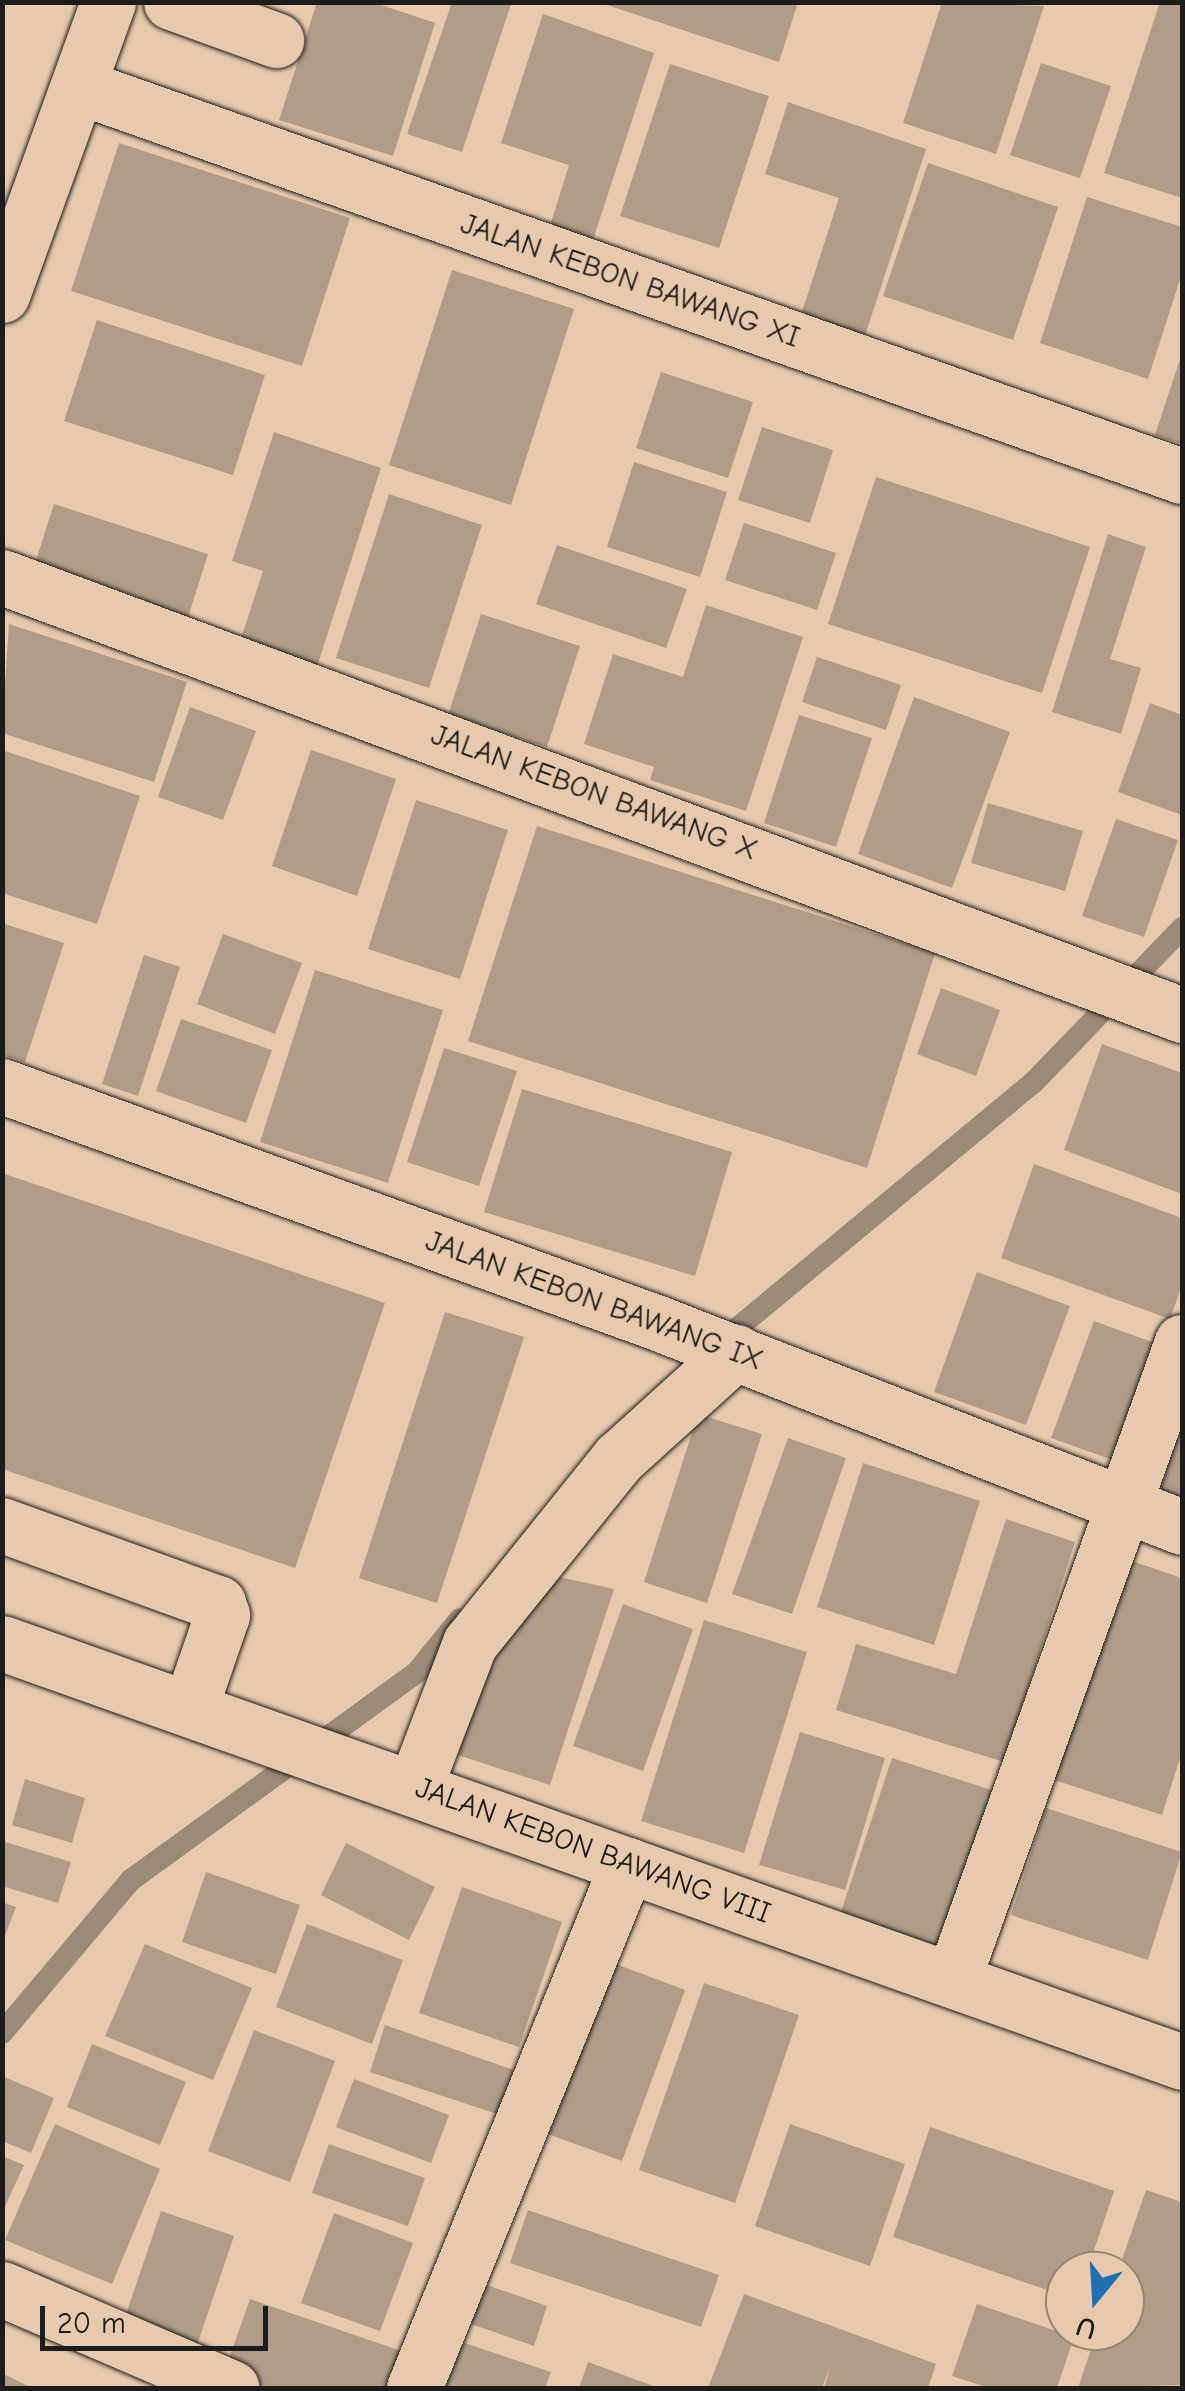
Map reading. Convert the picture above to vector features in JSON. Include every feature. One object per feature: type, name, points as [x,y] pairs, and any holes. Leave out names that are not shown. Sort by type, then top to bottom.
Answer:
[{"type":"street","points":[[2,295],[19,193],[78,86],[108,2]]},
{"type":"street","points":[[171,2],[276,40]]},
{"type":"street","name":"JALAN KEBON BAWANG XI","points":[[78,86],[1182,476]]},
{"type":"street","name":"JALAN KEBON BAWANG X","points":[[2,577],[1050,960],[1182,1015]]},
{"type":"street","name":"JALAN KEBON BAWANG IX","points":[[2,1086],[658,1323],[1182,1527]]},
{"type":"street","points":[[953,1979],[1120,1503],[1182,1342]]},
{"type":"street","points":[[399,1780],[470,1643],[619,1458],[734,1352]]},
{"type":"street","points":[[2,1524],[218,1604],[222,1615],[213,1716]]},
{"type":"street","name":"JALAN KEBON BAWANG VIII","points":[[2,1643],[399,1780],[627,1866],[1182,2062]]},
{"type":"street","points":[[414,2388],[627,1866]]},
{"type":"street","points":[[2,2289],[232,2388]]},
{"type":"building","points":[[317,2],[372,2],[435,23],[393,156],[279,120]]},
{"type":"building","points":[[452,2],[511,4],[462,152],[407,134]]},
{"type":"building","points":[[598,2],[798,2],[779,62]]},
{"type":"building","points":[[942,2],[1044,6],[996,154],[903,123]]},
{"type":"building","points":[[1160,2],[1182,2],[1182,198],[1104,173]]},
{"type":"building","points":[[543,14],[654,53],[593,240],[550,226],[569,165],[501,143]]},
{"type":"building","points":[[1041,63],[1111,86],[1080,178],[1010,155]]},
{"type":"building","points":[[670,64],[769,96],[719,248],[620,216]]},
{"type":"building","points":[[788,102],[926,149],[862,345],[798,324],[839,198],[765,174]]},
{"type":"building","points":[[119,143],[350,218],[302,366],[71,291]]},
{"type":"building","points":[[928,163],[1058,207],[1013,340],[883,296]]},
{"type":"building","points":[[1087,197],[1182,227],[1182,273],[1148,379],[1040,343]]},
{"type":"building","points":[[452,270],[574,309],[511,505],[389,465]]},
{"type":"building","points":[[97,320],[265,375],[233,475],[64,421]]},
{"type":"building","points":[[1182,353],[1182,444],[1155,435]]},
{"type":"building","points":[[661,372],[753,402],[728,478],[636,448]]},
{"type":"building","points":[[762,427],[833,450],[810,523],[738,500]]},
{"type":"building","points":[[274,432],[381,468],[314,676],[237,651],[263,571],[232,561]]},
{"type":"building","points":[[634,462],[727,492],[700,577],[607,547]]},
{"type":"building","points":[[876,477],[1090,547],[1042,693],[828,624]]},
{"type":"building","points":[[389,494],[482,525],[429,688],[336,658]]},
{"type":"building","points":[[54,504],[208,554],[184,630],[30,579]]},
{"type":"building","points":[[744,523],[836,553],[817,610],[725,580]]},
{"type":"building","points":[[1108,534],[1146,547],[1110,659],[1141,668],[1121,734],[1052,712]]},
{"type":"building","points":[[557,545],[687,589],[666,648],[536,604]]},
{"type":"building","points":[[706,605],[803,637],[746,811],[650,780],[654,767],[584,744],[613,654],[683,677]]},
{"type":"building","points":[[481,614],[580,646],[547,747],[448,715]]},
{"type":"building","points":[[9,624],[187,682],[154,782],[2,733]]},
{"type":"building","points":[[817,657],[901,685],[886,730],[802,702]]},
{"type":"building","points":[[914,697],[1010,732],[952,888],[858,854]]},
{"type":"building","points":[[1150,703],[1182,715],[1182,815],[1118,792]]},
{"type":"building","points":[[190,707],[256,731],[223,820],[158,797]]},
{"type":"building","points":[[799,715],[872,738],[836,847],[764,823]]},
{"type":"building","points":[[2,750],[140,796],[97,924],[2,893]]},
{"type":"building","points":[[311,750],[396,779],[357,896],[272,866]]},
{"type":"building","points":[[416,800],[508,830],[460,979],[368,949]]},
{"type":"building","points":[[988,803],[1083,831],[1065,891],[971,863]]},
{"type":"building","points":[[1116,819],[1178,840],[1144,937],[1082,916]]},
{"type":"building","points":[[537,826],[935,953],[867,1168],[468,1041]]},
{"type":"building","points":[[2,923],[64,943],[25,1062],[2,1055]]},
{"type":"building","points":[[223,934],[302,963],[275,1034],[197,1004]]},
{"type":"building","points":[[144,955],[180,967],[138,1096],[102,1084]]},
{"type":"building","points":[[315,970],[443,1010],[388,1183],[260,1142]]},
{"type":"building","points":[[941,988],[1000,1010],[976,1076],[917,1054]]},
{"type":"building","points":[[181,1019],[272,1050],[246,1123],[156,1091]]},
{"type":"building","points":[[1102,1044],[1182,1073],[1182,1194],[1064,1150]]},
{"type":"building","points":[[444,1048],[517,1071],[479,1186],[407,1162]]},
{"type":"building","points":[[522,1089],[732,1152],[695,1276],[484,1212]]},
{"type":"building","points":[[1034,1164],[1182,1218],[1182,1285],[1170,1319],[1001,1258]]},
{"type":"building","points":[[2,1173],[385,1303],[295,1568],[2,1469]]},
{"type":"building","points":[[977,1272],[1070,1306],[1026,1425],[934,1392]]},
{"type":"building","points":[[445,1312],[524,1337],[437,1603],[359,1578]]},
{"type":"building","points":[[1094,1321],[1163,1346],[1121,1463],[1051,1438]]},
{"type":"building","points":[[1182,1406],[1182,1504],[1156,1497]]},
{"type":"building","points":[[698,1414],[762,1434],[707,1603],[644,1582]]},
{"type":"building","points":[[788,1438],[846,1458],[792,1614],[732,1594]]},
{"type":"building","points":[[863,1463],[980,1501],[934,1645],[817,1607]]},
{"type":"building","points":[[1006,1519],[1075,1542],[1004,1762],[836,1710],[856,1644],[956,1674]]},
{"type":"building","points":[[1111,1554],[1182,1578],[1182,1752],[1162,1815],[1039,1775]]},
{"type":"building","points":[[532,1571],[614,1589],[550,1785],[446,1751]]},
{"type":"building","points":[[623,1604],[693,1629],[643,1771],[573,1746]]},
{"type":"building","points":[[704,1620],[807,1652],[744,1853],[641,1821]]},
{"type":"building","points":[[800,1732],[885,1758],[845,1890],[759,1865]]},
{"type":"building","points":[[892,1758],[1007,1795],[956,1953],[840,1915]]},
{"type":"building","points":[[25,1779],[85,1798],[72,1843],[12,1825]]},
{"type":"building","points":[[1046,1808],[1182,1852],[1148,1960],[1011,1915]]},
{"type":"building","points":[[2,1841],[71,1862],[58,1903],[2,1886]]},
{"type":"building","points":[[346,1843],[435,1887],[409,1940],[321,1895]]},
{"type":"building","points":[[206,1872],[300,1905],[276,1974],[182,1942]]},
{"type":"building","points":[[462,1887],[562,1922],[519,2047],[419,2013]]},
{"type":"building","points":[[2,1902],[16,1907],[3,1941],[2,1941]]},
{"type":"building","points":[[307,1924],[403,1960],[372,2044],[276,2007]]},
{"type":"building","points":[[145,1944],[252,1988],[213,2080],[105,2036]]},
{"type":"building","points":[[608,1961],[685,1990],[622,2161],[545,2133]]},
{"type":"building","points":[[704,1983],[799,2015],[735,2203],[639,2170]]},
{"type":"building","points":[[385,2025],[531,2076],[515,2120],[370,2072]]},
{"type":"building","points":[[254,2030],[335,2061],[290,2182],[208,2151]]},
{"type":"building","points":[[92,2044],[186,2082],[160,2145],[67,2107]]},
{"type":"building","points":[[2,2076],[54,2098],[31,2153],[2,2141]]},
{"type":"building","points":[[354,2079],[449,2115],[431,2163],[336,2127]]},
{"type":"building","points":[[55,2124],[160,2169],[112,2284],[5,2240]]},
{"type":"building","points":[[790,2124],[905,2164],[870,2266],[755,2226]]},
{"type":"building","points":[[930,2127],[1114,2191],[1094,2251],[1045,2251],[1045,2289],[893,2237]]},
{"type":"building","points":[[329,2144],[425,2178],[408,2226],[312,2193]]},
{"type":"building","points":[[2,2156],[24,2165],[2,2213]]},
{"type":"building","points":[[1146,2190],[1182,2202],[1182,2385],[1078,2388],[1090,2351],[1145,2351],[1145,2251],[1125,2251]]},
{"type":"building","points":[[528,2210],[719,2275],[701,2327],[510,2263]]},
{"type":"building","points":[[161,2211],[234,2236],[196,2348],[123,2323]]},
{"type":"building","points":[[334,2213],[413,2243],[380,2331],[301,2303]]},
{"type":"building","points":[[464,2277],[547,2306],[534,2346],[451,2317]]},
{"type":"building","points":[[744,2294],[936,2364],[928,2388],[824,2388],[831,2364],[822,2388],[708,2388]]},
{"type":"building","points":[[250,2299],[410,2354],[398,2388],[258,2388],[223,2376]]},
{"type":"building","points":[[977,2304],[1045,2327],[1045,2351],[1069,2351],[1057,2388],[989,2388],[952,2376]]},
{"type":"building","points":[[450,2338],[551,2372],[545,2388],[433,2388]]},
{"type":"building","points":[[588,2362],[659,2388],[579,2388]]},
{"type":"building","points":[[2,2373],[32,2388],[2,2388]]},
{"type":"waterway","points":[[717,1345],[1033,1083],[1182,928]]},
{"type":"waterway","points":[[2,2033],[131,1880],[417,1672],[460,1619]]}]
